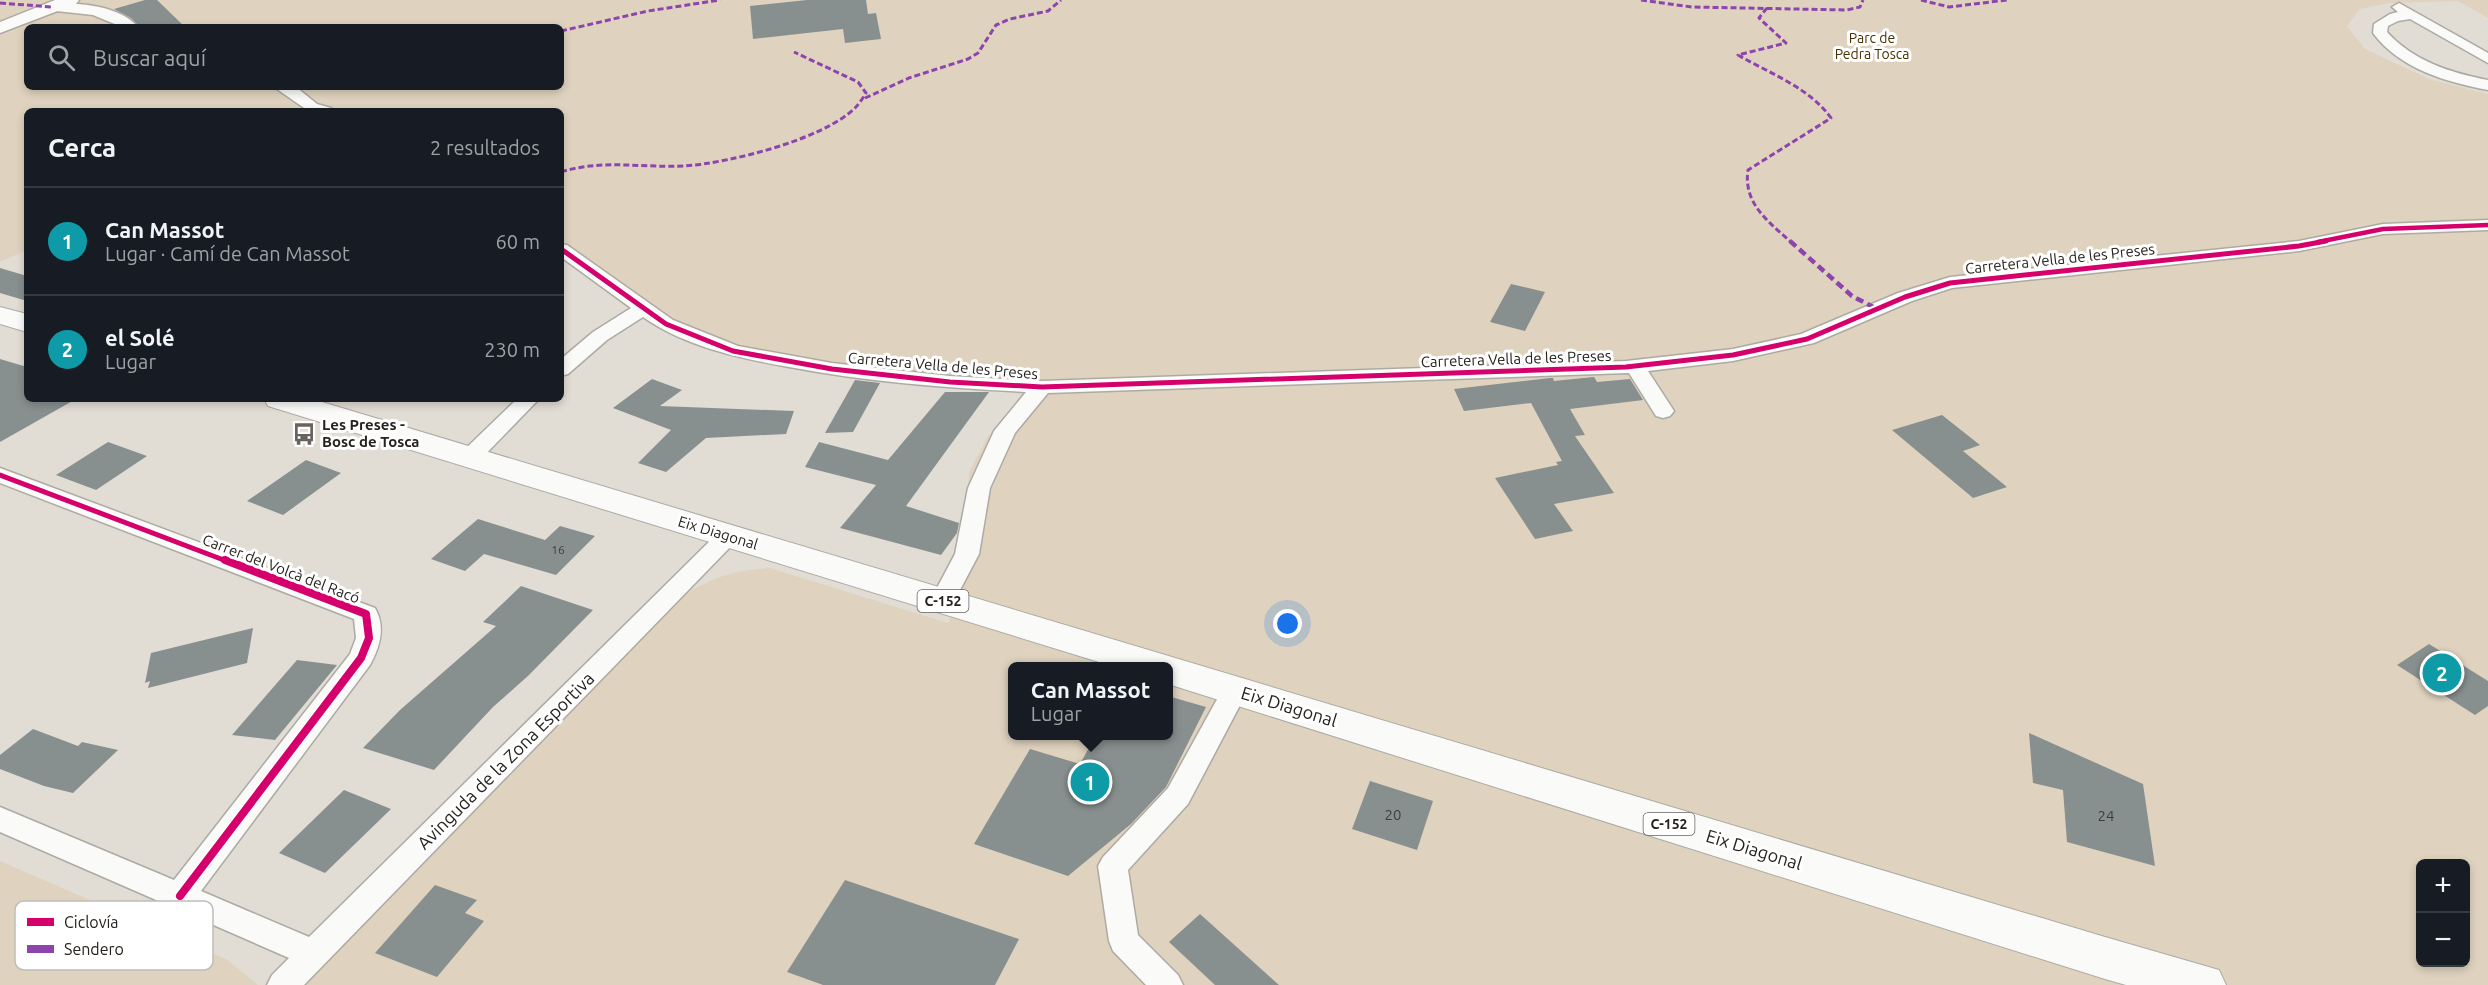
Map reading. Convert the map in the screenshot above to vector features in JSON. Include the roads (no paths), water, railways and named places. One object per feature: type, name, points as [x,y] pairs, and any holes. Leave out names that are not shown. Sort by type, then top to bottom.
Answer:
[{"type":"main road","points":[[0,315],[24,322]]},
{"type":"main road","name":"Eix Diagonal","points":[[289,402],[1144,662]]},
{"type":"main road","name":"Eix Diagonal","points":[[1173,671],[2112,971],[2184,982]]},
{"type":"street","points":[[0,28],[70,0]]},
{"type":"street","points":[[2394,3],[2487,58]]},
{"type":"street","points":[[52,7],[77,7],[121,20],[127,24]]},
{"type":"street","points":[[2412,15],[2395,17],[2381,24],[2380,33],[2389,45],[2412,60],[2444,74],[2488,85]]},
{"type":"street","points":[[290,90],[316,108]]},
{"type":"street","name":"Carretera Vella de les Preses","points":[[564,251],[666,324],[733,351],[832,369],[950,382],[1042,387],[1635,366],[1733,355],[1807,339],[1905,297],[1950,283],[2052,270],[2299,246],[2382,229],[2488,225]]},
{"type":"street","points":[[564,366],[600,336],[644,308]]},
{"type":"street","points":[[1635,366],[1663,411]]},
{"type":"street","points":[[942,601],[967,554],[979,488],[1005,431],[1042,387]]},
{"type":"street","points":[[470,457],[526,402]]},
{"type":"street","name":"Carrer del Volcà del Racó","points":[[0,475],[366,614],[369,638],[361,658],[180,896]]},
{"type":"street","name":"Avinguda de la Zona Esportiva","points":[[283,985],[729,536]]},
{"type":"street","points":[[1167,985],[1124,941],[1113,866],[1179,795],[1235,690]]},
{"type":"street","points":[[0,819],[192,901]]},
{"type":"street","points":[[213,910],[314,954]]},
{"type":"place","name":"Les Preses - Bosc de Tosca","points":[[304,434]]},
{"type":"place","name":"el Solé","points":[[2442,673]]},
{"type":"place","name":"Can Massot","points":[[1090,782]]},
{"type":"park label","name":"Parc de Pedra Tosca","points":[[1872,46]]}]
